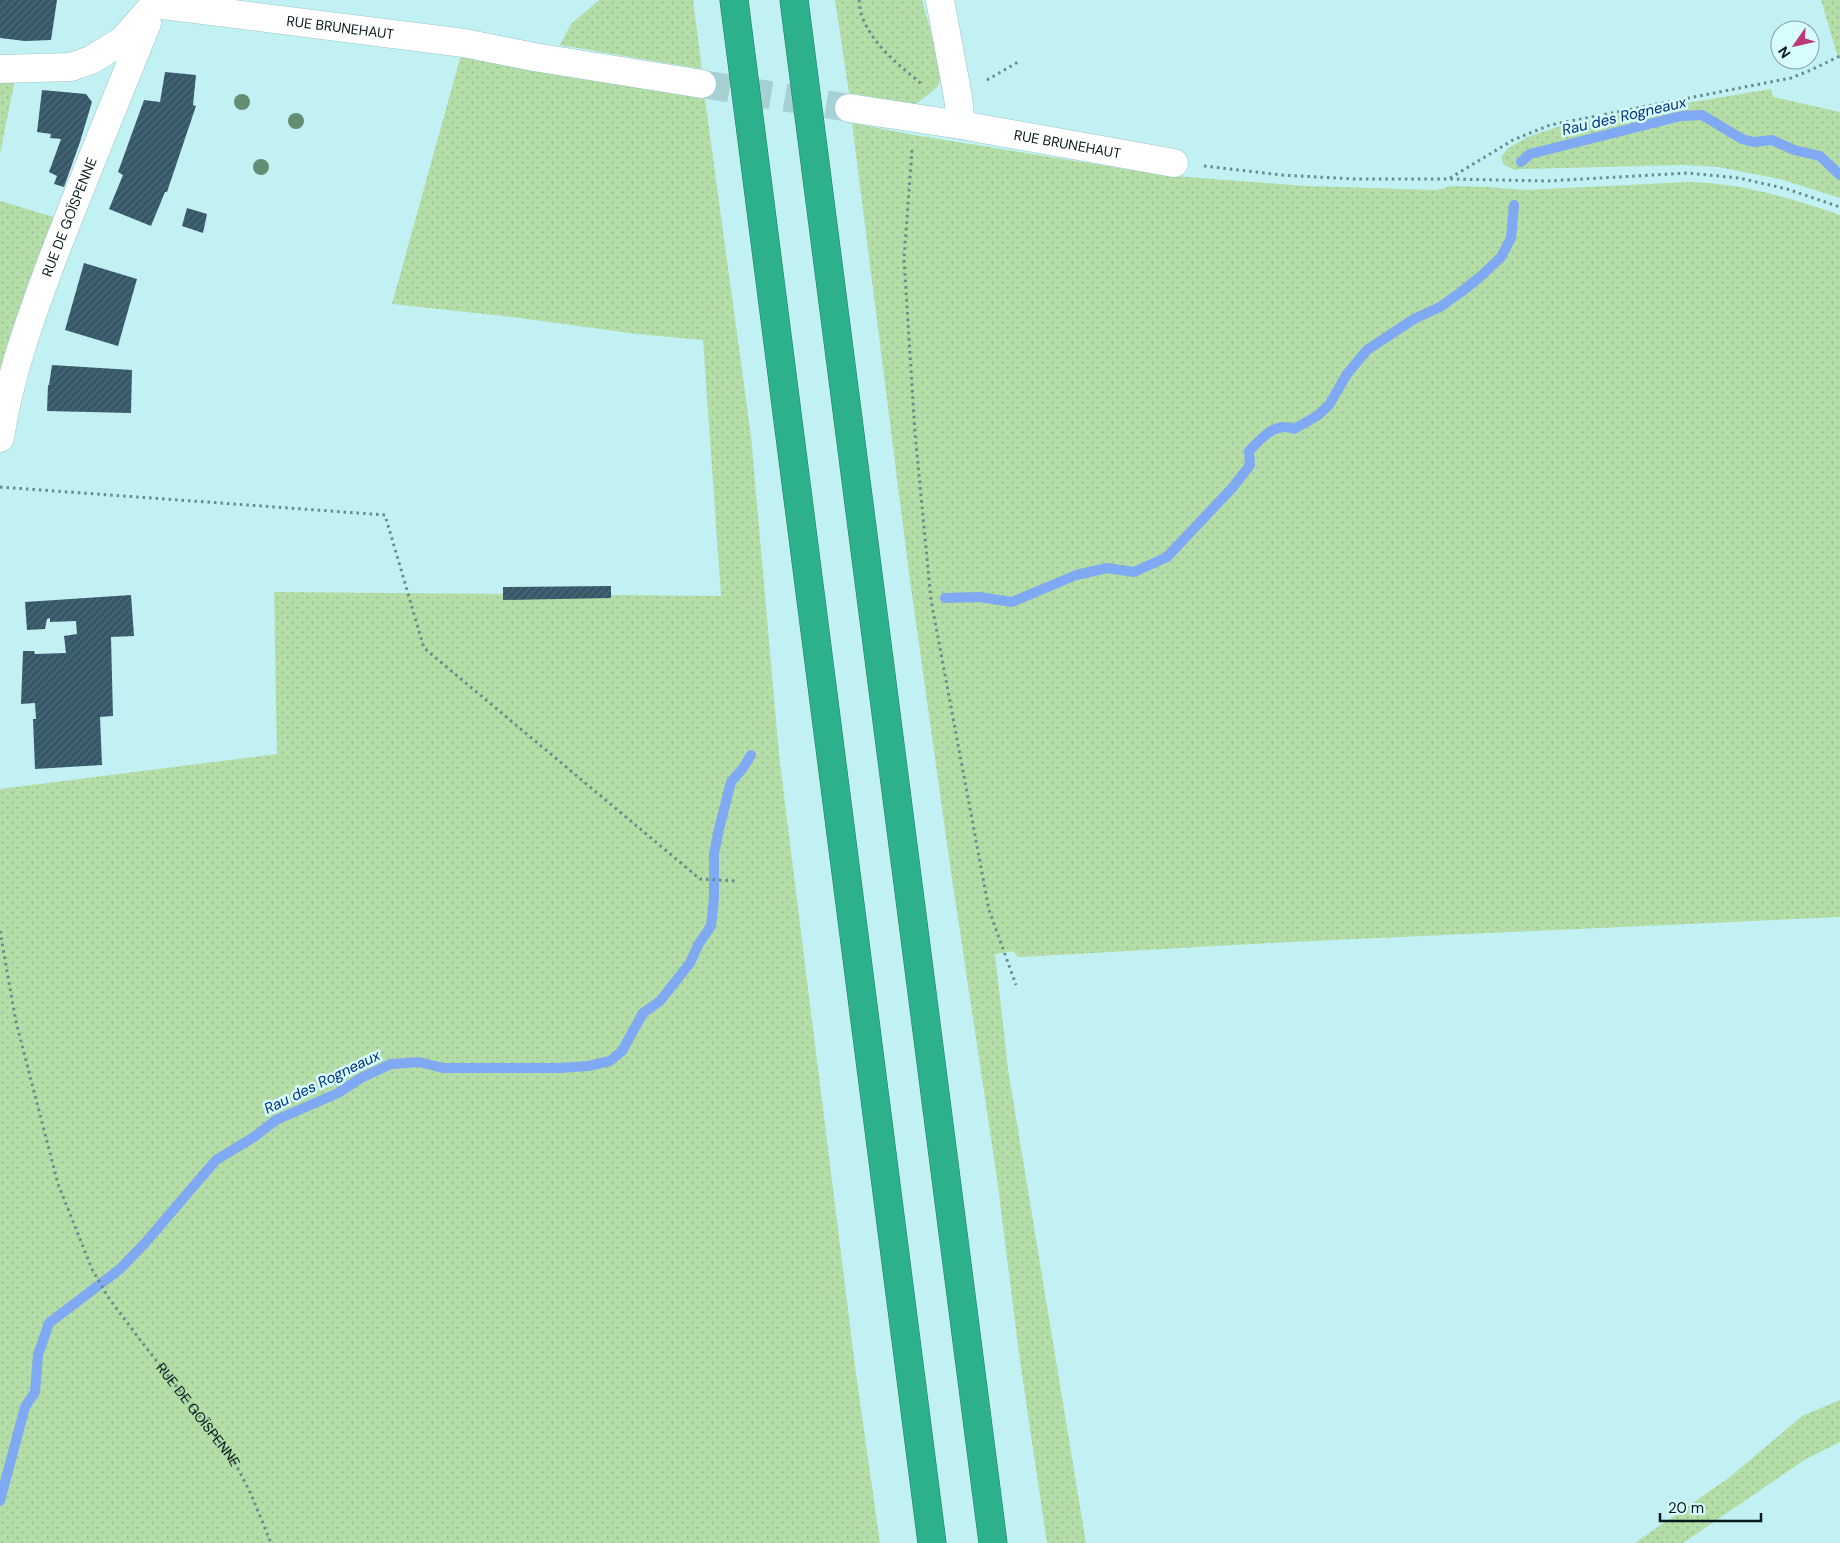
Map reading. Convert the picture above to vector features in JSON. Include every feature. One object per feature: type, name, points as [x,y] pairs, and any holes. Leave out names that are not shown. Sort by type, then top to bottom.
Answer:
[{"type":"highway","points":[[734,0],[932,1543]]},
{"type":"highway","points":[[794,0],[993,1543]]},
{"type":"street","points":[[940,0],[958,97],[961,125]]},
{"type":"street","points":[[0,69],[71,67],[91,60],[122,42],[155,2]]},
{"type":"street","name":"RUE BRUNEHAUT","points":[[155,2],[464,43],[534,57],[702,84]]},
{"type":"street","name":"RUE DE GOÏSPENNE","points":[[0,438],[5,405],[16,362],[32,315],[67,221],[155,2]]},
{"type":"street","name":"RUE BRUNEHAUT","points":[[849,108],[961,125],[1174,163]]},
{"type":"path","points":[[859,0],[862,17],[869,31],[895,62],[924,85]]},
{"type":"path","points":[[1449,179],[1513,140],[1550,126],[1791,78],[1840,55]]},
{"type":"path","points":[[915,119],[904,259],[915,433],[931,600],[989,910],[1016,985]]},
{"type":"path","points":[[1174,163],[1281,175],[1354,179],[1548,181],[1687,173],[1738,178],[1787,189],[1840,207]]},
{"type":"path","points":[[0,487],[385,515],[424,648],[700,879],[736,881]]},
{"type":"path","name":"RUE DE GOÏSPENNE","points":[[0,931],[16,1022],[58,1184],[92,1269],[108,1297],[141,1342],[233,1460],[251,1494],[271,1543]]},
{"type":"green space","points":[[599,0],[693,0],[702,69],[560,45],[571,24]]},
{"type":"green space","points":[[835,0],[922,0],[939,68],[939,84],[915,104],[849,93]]},
{"type":"green space","points":[[1821,0],[1840,0],[1840,59],[1836,51]]},
{"type":"green space","points":[[461,55],[705,99],[751,436],[779,755],[856,1374],[880,1543],[0,1543],[0,789],[277,754],[274,592],[721,596],[703,340],[637,334],[513,317],[392,304]]},
{"type":"green space","points":[[0,69],[17,69],[0,154]]},
{"type":"green space","points":[[1771,89],[1773,97],[1840,112],[1840,198],[1780,179],[1718,167],[1682,165],[1515,170],[1504,165],[1501,157],[1508,148],[1528,137],[1554,128],[1621,114]]},
{"type":"green space","points":[[852,123],[914,135],[1162,175],[1306,186],[1436,190],[1452,186],[1525,190],[1688,182],[1708,183],[1765,192],[1840,215],[1840,917],[1270,943],[1022,957],[1018,957],[1013,951],[995,954],[1008,1069],[1086,1543],[1047,1543],[1020,1361],[997,1178],[909,573]]},
{"type":"green space","points":[[0,201],[67,221],[0,438]]},
{"type":"green space","points":[[1840,1400],[1840,1442],[1806,1459],[1683,1543],[1635,1543],[1730,1477],[1802,1416]]},
{"type":"building","points":[[0,0],[57,0],[51,40],[25,41],[0,38]]},
{"type":"building","points":[[165,72],[196,75],[193,105],[196,106],[167,192],[165,192],[151,226],[109,209],[123,175],[118,172],[144,100],[160,102]]},
{"type":"building","points":[[42,90],[86,94],[92,102],[64,187],[54,184],[57,176],[49,172],[61,139],[50,138],[51,134],[37,132]]},
{"type":"building","points":[[187,208],[207,214],[203,233],[182,226]]},
{"type":"building","points":[[84,263],[137,279],[118,346],[65,330]]},
{"type":"building","points":[[52,365],[132,370],[131,413],[47,411],[48,385]]},
{"type":"building","points":[[611,586],[611,598],[503,600],[503,587]]},
{"type":"building","points":[[131,595],[134,636],[111,637],[113,716],[100,717],[102,765],[35,769],[33,719],[36,719],[35,703],[21,704],[23,651],[34,651],[35,654],[66,653],[64,636],[77,634],[76,621],[50,622],[50,618],[47,619],[45,629],[27,630],[25,602]]},
{"type":"waterway","name":"Rau des Rogneaux","points":[[1521,162],[1530,154],[1681,116],[1702,115],[1742,139],[1754,142],[1772,140],[1794,150],[1820,156],[1840,175]]},
{"type":"waterway","name":"Rau des Rogneaux","points":[[945,598],[979,597],[1012,602],[1076,575],[1107,568],[1134,572],[1167,557],[1233,487],[1250,465],[1249,451],[1264,436],[1281,427],[1294,429],[1317,416],[1329,405],[1347,374],[1367,350],[1414,319],[1440,307],[1480,277],[1501,257],[1511,238],[1514,205]]},
{"type":"waterway","name":"Rau des Rogneaux","points":[[0,1501],[25,1407],[35,1392],[38,1355],[49,1323],[120,1269],[145,1243],[216,1160],[254,1137],[276,1120],[338,1093],[361,1078],[391,1064],[419,1062],[443,1068],[560,1068],[588,1066],[610,1061],[622,1051],[643,1013],[660,1001],[690,963],[698,945],[711,926],[714,898],[714,854],[719,829],[731,782],[751,755]]},
{"type":"tunnel","points":[[702,84],[849,108]]}]
